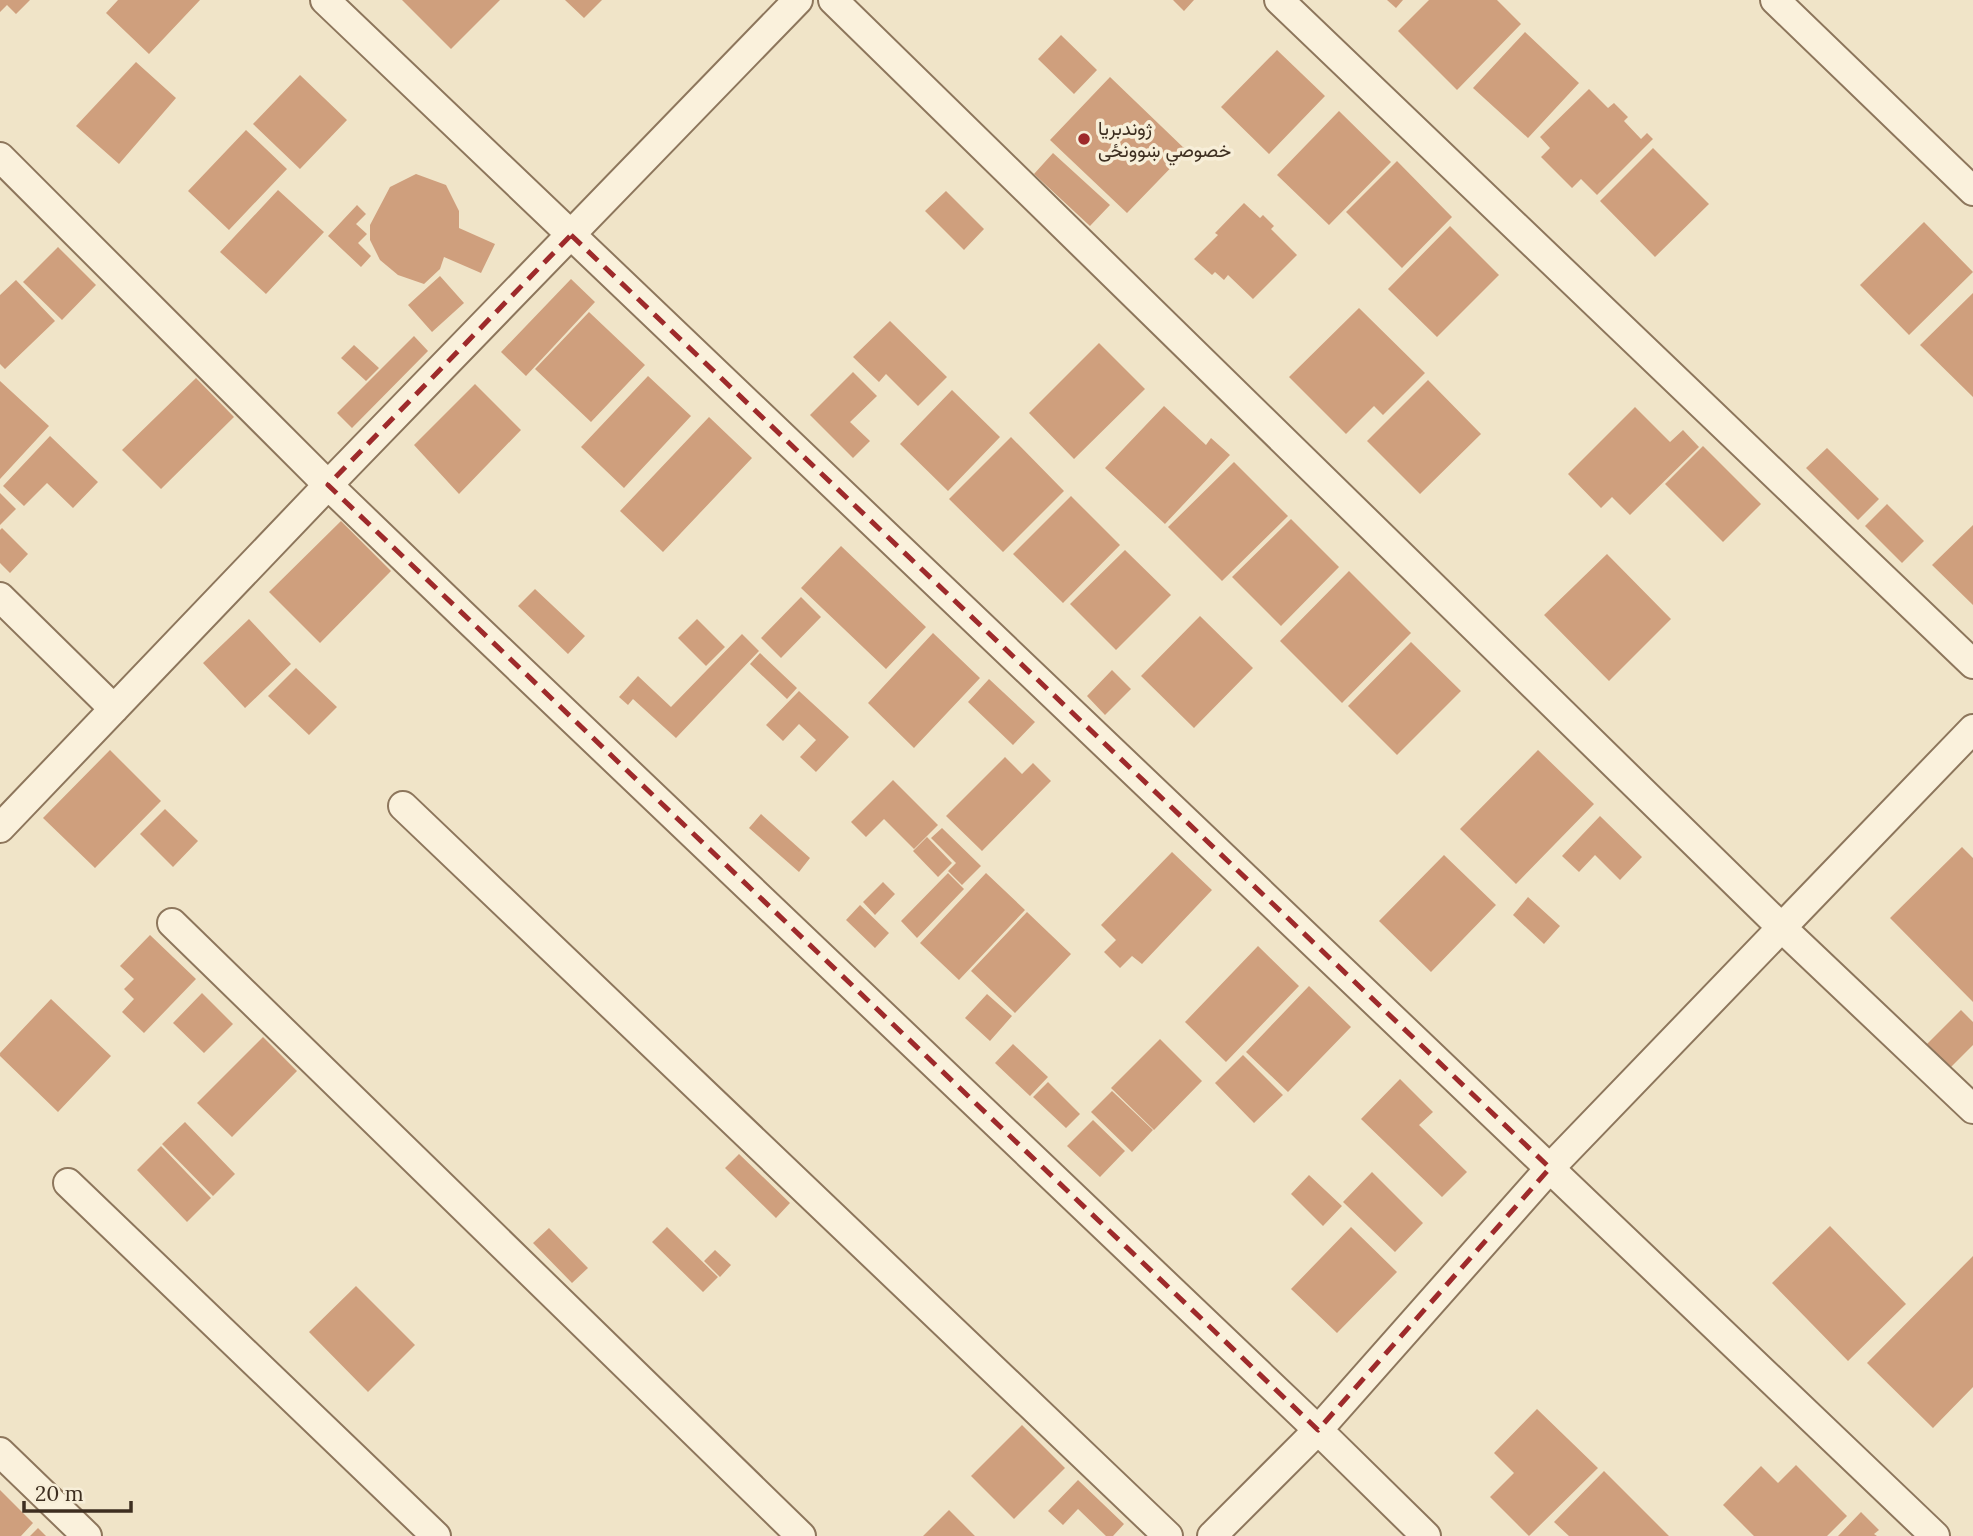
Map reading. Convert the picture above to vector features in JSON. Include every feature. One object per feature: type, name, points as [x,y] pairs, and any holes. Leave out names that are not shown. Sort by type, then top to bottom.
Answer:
[{"type":"street","points":[[326,0],[1935,1536]]},
{"type":"street","points":[[0,828],[798,0]]},
{"type":"street","points":[[833,0],[1782,927],[1973,1109]]},
{"type":"street","points":[[1279,0],[1973,664]]},
{"type":"street","points":[[1776,0],[1973,191]]},
{"type":"street","points":[[0,158],[328,485],[1426,1536]]},
{"type":"street","points":[[0,597],[114,709]]},
{"type":"street","points":[[1213,1536],[1318,1430],[1550,1168],[1973,729]]},
{"type":"street","points":[[403,806],[1168,1536]]},
{"type":"street","points":[[172,923],[801,1536]]},
{"type":"street","points":[[68,1183],[436,1536]]},
{"type":"street","points":[[0,1452],[87,1536]]},
{"type":"highlighted area","points":[[571,235],[1550,1168],[1318,1430],[328,485]]},
{"type":"building","points":[[0,0],[30,0],[16,14],[7,5],[0,12]]},
{"type":"building","points":[[118,0],[200,0],[149,54],[106,13]]},
{"type":"building","points":[[402,0],[500,0],[451,49]]},
{"type":"building","points":[[565,0],[602,0],[584,18]]},
{"type":"building","points":[[1173,0],[1194,0],[1184,11]]},
{"type":"building","points":[[1387,0],[1403,0],[1396,8]]},
{"type":"building","points":[[1429,0],[1497,0],[1521,24],[1457,90],[1398,31]]},
{"type":"building","points":[[1525,32],[1579,83],[1528,138],[1473,88]]},
{"type":"building","points":[[1061,35],[1097,70],[1074,94],[1038,59]]},
{"type":"building","points":[[1277,50],[1325,96],[1269,154],[1221,107]]},
{"type":"building","points":[[136,62],[176,98],[119,164],[76,126]]},
{"type":"building","points":[[300,75],[347,120],[300,169],[253,124]]},
{"type":"building","points":[[1110,77],[1187,151],[1127,213],[1050,140]]},
{"type":"building","points":[[1589,89],[1608,108],[1614,103],[1628,117],[1624,121],[1641,139],[1647,133],[1653,139],[1597,195],[1581,179],[1572,188],[1541,157],[1550,148],[1540,137]]},
{"type":"building","points":[[1339,111],[1391,162],[1329,225],[1277,175]]},
{"type":"building","points":[[246,130],[287,169],[229,230],[188,191]]},
{"type":"building","points":[[1653,148],[1709,204],[1655,257],[1600,201]]},
{"type":"building","points":[[1053,153],[1110,205],[1090,226],[1034,174]]},
{"type":"building","points":[[1397,161],[1452,217],[1402,268],[1346,212]]},
{"type":"building","points":[[416,174],[446,185],[459,211],[459,228],[495,244],[481,273],[444,257],[440,269],[424,284],[398,275],[380,260],[370,240],[370,225],[390,187]]},
{"type":"building","points":[[278,190],[324,232],[266,294],[220,252]]},
{"type":"building","points":[[946,191],[984,229],[964,250],[925,211]]},
{"type":"building","points":[[1244,203],[1260,218],[1263,215],[1274,226],[1271,229],[1297,255],[1253,299],[1228,275],[1224,280],[1215,272],[1212,275],[1194,259]]},
{"type":"building","points":[[357,205],[366,214],[356,224],[367,234],[358,243],[371,256],[361,267],[328,236]]},
{"type":"building","points":[[1924,222],[1973,272],[1909,335],[1860,285]]},
{"type":"building","points":[[1450,226],[1499,275],[1437,337],[1388,289]]},
{"type":"building","points":[[58,247],[96,285],[62,320],[23,282]]},
{"type":"building","points":[[440,276],[464,303],[432,332],[408,305]]},
{"type":"building","points":[[571,279],[595,302],[526,376],[501,352]]},
{"type":"building","points":[[16,280],[55,321],[5,369],[0,364],[0,295]]},
{"type":"building","points":[[1973,293],[1973,397],[1920,345]]},
{"type":"building","points":[[1359,308],[1425,373],[1383,415],[1374,406],[1346,434],[1289,377]]},
{"type":"building","points":[[589,312],[645,365],[591,422],[535,369]]},
{"type":"building","points":[[890,321],[947,377],[918,406],[886,374],[879,382],[853,357]]},
{"type":"building","points":[[414,336],[428,351],[352,428],[337,413]]},
{"type":"building","points":[[1099,343],[1145,389],[1074,459],[1029,413]]},
{"type":"building","points":[[354,345],[379,368],[366,381],[341,358]]},
{"type":"building","points":[[853,372],[877,396],[850,422],[870,441],[853,458],[810,415]]},
{"type":"building","points":[[648,376],[691,416],[624,488],[581,447]]},
{"type":"building","points":[[196,378],[234,417],[161,489],[122,450]]},
{"type":"building","points":[[1428,380],[1481,434],[1420,494],[1367,441]]},
{"type":"building","points":[[0,381],[49,426],[0,479]]},
{"type":"building","points":[[475,384],[521,430],[459,494],[414,445]]},
{"type":"building","points":[[952,390],[1000,437],[948,491],[900,444]]},
{"type":"building","points":[[1164,406],[1206,445],[1211,438],[1230,455],[1165,524],[1105,468]]},
{"type":"building","points":[[1635,407],[1670,442],[1683,430],[1699,447],[1630,515],[1612,497],[1601,508],[1568,474]]},
{"type":"building","points":[[709,417],[752,458],[663,552],[620,511]]},
{"type":"building","points":[[50,436],[98,482],[73,508],[47,483],[24,506],[3,486]]},
{"type":"building","points":[[1011,437],[1064,491],[1003,552],[949,499]]},
{"type":"building","points":[[1703,446],[1761,504],[1723,542],[1665,484]]},
{"type":"building","points":[[1827,448],[1879,499],[1858,520],[1806,468]]},
{"type":"building","points":[[1234,462],[1288,516],[1222,581],[1168,527]]},
{"type":"building","points":[[0,493],[16,509],[0,525]]},
{"type":"building","points":[[1071,496],[1120,545],[1063,603],[1013,554]]},
{"type":"building","points":[[1887,504],[1924,541],[1902,563],[1865,526]]},
{"type":"building","points":[[1291,519],[1339,567],[1281,626],[1232,577]]},
{"type":"building","points":[[341,521],[391,571],[320,643],[269,592]]},
{"type":"building","points":[[1973,525],[1973,605],[1932,565]]},
{"type":"building","points":[[2,528],[28,554],[10,573],[0,563]]},
{"type":"building","points":[[841,546],[926,627],[886,669],[801,588]]},
{"type":"building","points":[[1125,550],[1171,595],[1116,650],[1070,604]]},
{"type":"building","points":[[1607,554],[1671,619],[1609,681],[1544,615]]},
{"type":"building","points":[[1349,571],[1411,633],[1342,703],[1280,641]]},
{"type":"building","points":[[535,589],[585,636],[568,654],[518,606]]},
{"type":"building","points":[[801,597],[821,617],[781,658],[761,638]]},
{"type":"building","points":[[1200,616],[1253,668],[1194,728],[1141,676]]},
{"type":"building","points":[[249,619],[291,664],[245,708],[203,663]]},
{"type":"building","points":[[697,619],[725,647],[706,666],[678,638]]},
{"type":"building","points":[[933,633],[980,678],[914,748],[868,703]]},
{"type":"building","points":[[742,634],[759,651],[676,738],[633,699],[628,705],[619,697],[638,676],[671,707]]},
{"type":"building","points":[[1411,642],[1461,691],[1397,755],[1348,706]]},
{"type":"building","points":[[760,653],[797,688],[787,699],[750,664]]},
{"type":"building","points":[[296,668],[337,707],[309,735],[268,696]]},
{"type":"building","points":[[1112,670],[1131,689],[1105,715],[1087,696]]},
{"type":"building","points":[[989,679],[1035,722],[1013,745],[968,702]]},
{"type":"building","points":[[799,691],[849,737],[816,772],[800,757],[816,740],[799,724],[783,741],[766,725]]},
{"type":"building","points":[[110,750],[161,801],[95,868],[43,818]]},
{"type":"building","points":[[1538,750],[1594,804],[1516,884],[1460,829]]},
{"type":"building","points":[[1005,757],[1022,774],[1033,763],[1051,781],[982,851],[946,816]]},
{"type":"building","points":[[893,780],[938,825],[914,849],[884,819],[866,837],[851,822]]},
{"type":"building","points":[[165,809],[198,841],[173,867],[140,834]]},
{"type":"building","points":[[761,814],[810,858],[799,872],[749,828]]},
{"type":"building","points":[[1600,816],[1642,857],[1620,880],[1595,855],[1579,872],[1562,856]]},
{"type":"building","points":[[942,828],[981,866],[962,885],[948,871],[956,863],[931,838]]},
{"type":"building","points":[[927,837],[952,863],[938,877],[913,851]]},
{"type":"building","points":[[1962,847],[1973,858],[1973,1002],[1890,918]]},
{"type":"building","points":[[1172,852],[1212,890],[1142,964],[1132,956],[1120,968],[1104,952],[1116,940],[1101,925]]},
{"type":"building","points":[[1444,855],[1496,905],[1431,972],[1379,921]]},
{"type":"building","points":[[948,873],[964,889],[917,938],[901,921]]},
{"type":"building","points":[[986,873],[1025,910],[959,980],[920,943]]},
{"type":"building","points":[[883,882],[895,894],[875,915],[863,902]]},
{"type":"building","points":[[1528,897],[1560,926],[1544,944],[1513,915]]},
{"type":"building","points":[[860,905],[889,933],[875,948],[846,920]]},
{"type":"building","points":[[1027,912],[1071,954],[1015,1013],[971,971]]},
{"type":"building","points":[[150,935],[196,979],[144,1033],[122,1012],[134,999],[124,989],[134,979],[120,966]]},
{"type":"building","points":[[1258,946],[1299,986],[1226,1062],[1185,1022]]},
{"type":"building","points":[[1309,986],[1351,1027],[1288,1092],[1246,1052]]},
{"type":"building","points":[[202,993],[233,1024],[204,1053],[173,1023]]},
{"type":"building","points":[[987,994],[1012,1016],[990,1041],[965,1018]]},
{"type":"building","points":[[51,999],[111,1056],[58,1112],[0,1056]]},
{"type":"building","points":[[1961,1010],[1973,1022],[1973,1045],[1949,1069],[1926,1045]]},
{"type":"building","points":[[263,1037],[297,1071],[232,1137],[197,1103]]},
{"type":"building","points":[[1160,1039],[1202,1081],[1154,1130],[1111,1088]]},
{"type":"building","points":[[1013,1044],[1048,1077],[1030,1096],[995,1063]]},
{"type":"building","points":[[1243,1055],[1283,1095],[1254,1123],[1215,1083]]},
{"type":"building","points":[[1400,1079],[1433,1112],[1419,1125],[1467,1172],[1442,1197],[1361,1119]]},
{"type":"building","points":[[1048,1082],[1080,1114],[1066,1128],[1033,1097]]},
{"type":"building","points":[[1112,1091],[1153,1130],[1132,1152],[1091,1112]]},
{"type":"building","points":[[1093,1120],[1125,1151],[1100,1177],[1067,1146]]},
{"type":"building","points":[[185,1122],[235,1174],[213,1196],[162,1144]]},
{"type":"building","points":[[161,1146],[211,1198],[187,1222],[137,1170]]},
{"type":"building","points":[[739,1154],[790,1203],[776,1218],[725,1168]]},
{"type":"building","points":[[1372,1172],[1423,1223],[1395,1252],[1343,1202]]},
{"type":"building","points":[[1309,1175],[1342,1206],[1323,1226],[1291,1194]]},
{"type":"building","points":[[1830,1226],[1906,1304],[1848,1361],[1772,1283]]},
{"type":"building","points":[[667,1227],[718,1277],[703,1292],[652,1242]]},
{"type":"building","points":[[1351,1227],[1397,1272],[1337,1333],[1291,1289]]},
{"type":"building","points":[[549,1228],[588,1268],[572,1283],[533,1243]]},
{"type":"building","points":[[715,1250],[731,1265],[720,1277],[704,1261]]},
{"type":"building","points":[[1973,1256],[1973,1387],[1933,1428],[1867,1363]]},
{"type":"building","points":[[356,1286],[415,1345],[368,1392],[309,1332]]},
{"type":"building","points":[[1537,1409],[1598,1468],[1529,1536],[1490,1497],[1514,1473],[1494,1453]]},
{"type":"building","points":[[1022,1425],[1065,1468],[1014,1519],[971,1476]]},
{"type":"building","points":[[1796,1465],[1847,1516],[1827,1536],[1754,1536],[1723,1505],[1761,1466],[1778,1483]]},
{"type":"building","points":[[1604,1471],[1669,1536],[1569,1536],[1554,1522]]},
{"type":"building","points":[[1078,1480],[1124,1524],[1113,1536],[1106,1536],[1078,1509],[1063,1525],[1048,1511]]},
{"type":"building","points":[[0,1490],[33,1523],[21,1536],[0,1536]]},
{"type":"building","points":[[949,1510],[975,1536],[923,1536]]},
{"type":"building","points":[[1861,1512],[1879,1530],[1874,1534],[1877,1536],[1838,1536]]},
{"type":"building","points":[[38,1528],[46,1536],[30,1536]]},
{"type":"place","name":"ژوندبریا خصوصي ښوونځی","points":[[1084,139]]}]
